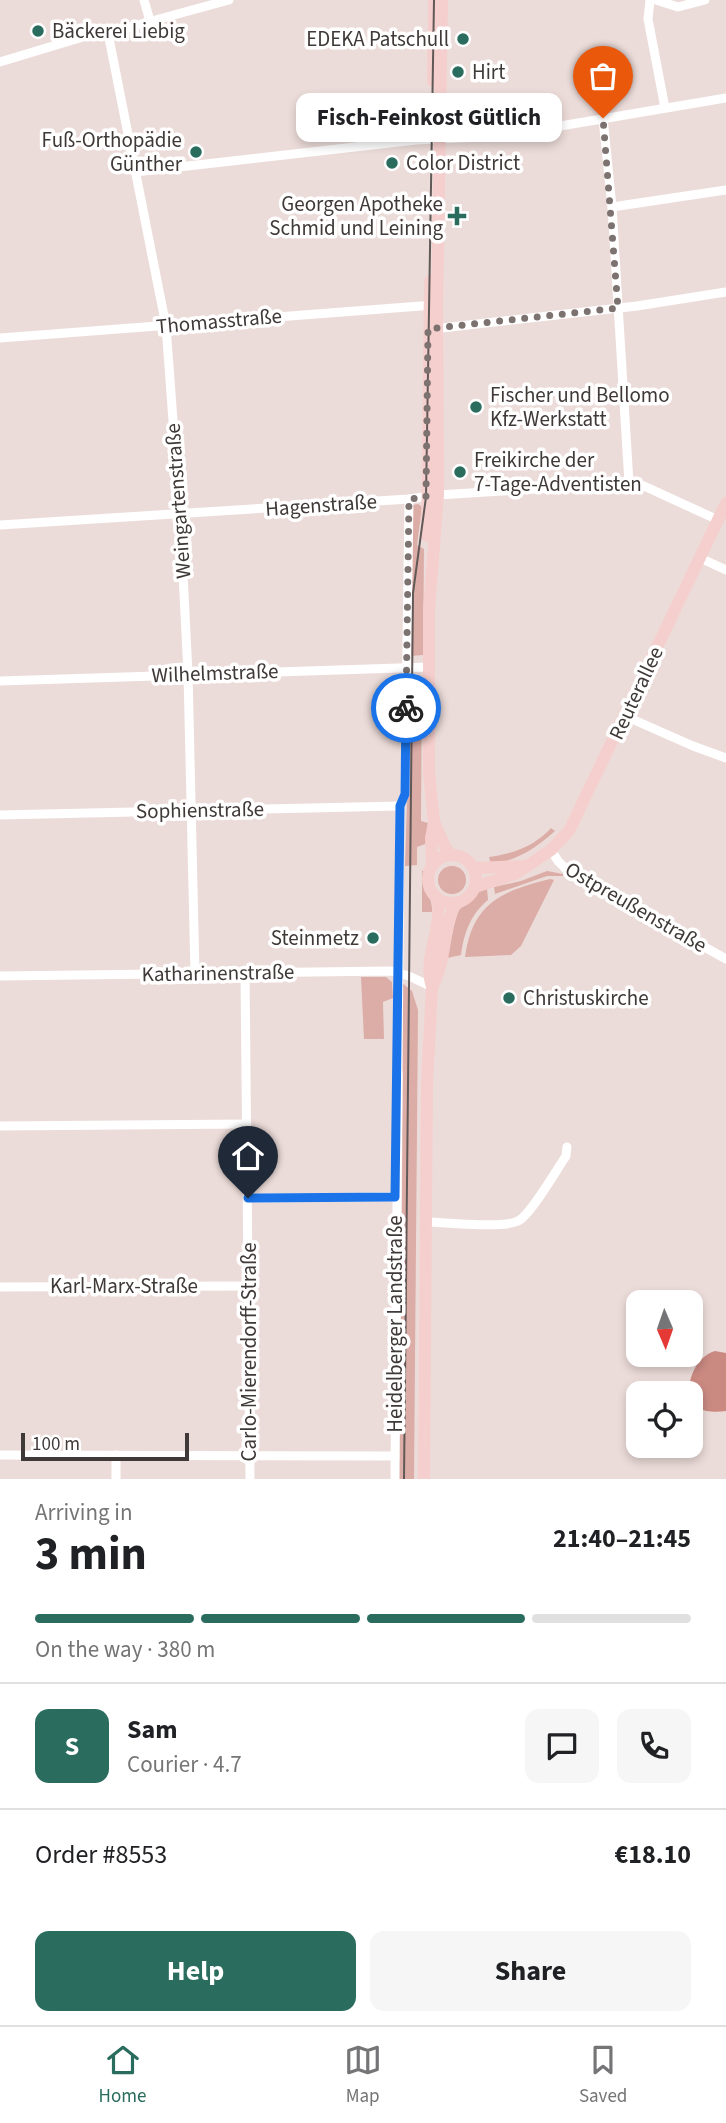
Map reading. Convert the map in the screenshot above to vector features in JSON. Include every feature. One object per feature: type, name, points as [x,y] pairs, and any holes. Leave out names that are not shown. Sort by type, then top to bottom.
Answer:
[{"type":"street","points":[[144,0],[149,21]]},
{"type":"street","points":[[0,62],[96,33],[108,33],[229,0]]},
{"type":"street","points":[[434,0],[437,139]]},
{"type":"street","points":[[432,866],[440,859],[452,856],[466,860],[473,868],[475,887],[468,897],[456,903],[446,902],[432,892],[428,879],[432,866],[431,838],[434,822],[429,773],[429,667],[433,305],[442,0]]},
{"type":"street","points":[[650,0],[648,19],[665,108]]},
{"type":"street","points":[[656,0],[672,6],[688,6],[705,0]]},
{"type":"street","name":"Weingartenstraße","points":[[108,33],[166,326],[188,673],[195,974]]},
{"type":"street","points":[[135,172],[437,139],[501,136],[726,98]]},
{"type":"street","points":[[603,118],[612,207],[629,483]]},
{"type":"street","points":[[612,207],[726,190]]},
{"type":"street","points":[[433,329],[618,308],[726,292]]},
{"type":"street","name":"Thomasstraße","points":[[0,338],[433,305]]},
{"type":"street","name":"Hagenstraße","points":[[0,525],[629,483],[641,485],[718,520]]},
{"type":"street","name":"Heidelberger Landstraße","points":[[394,1479],[400,806],[405,794],[409,499]]},
{"type":"street","name":"Reuterallee","points":[[475,887],[515,874],[551,850],[572,825],[726,503]]},
{"type":"street","points":[[700,558],[726,570]]},
{"type":"street","name":"Wilhelmstraße","points":[[0,681],[429,667]]},
{"type":"street","points":[[625,716],[726,758]]},
{"type":"street","name":"Sophienstraße","points":[[0,815],[400,806]]},
{"type":"street","points":[[434,822],[452,856]]},
{"type":"street","name":"Ostpreußenstraße","points":[[551,850],[568,871],[726,959]]},
{"type":"street","points":[[473,868],[526,866]]},
{"type":"street","name":"Heidelberger Landstraße","points":[[424,1479],[427,1084],[432,987],[429,966],[438,915],[437,898]]},
{"type":"street","name":"Heidelberger Landstraße","points":[[432,987],[441,968],[449,919],[456,903]]},
{"type":"street","name":"Katharinenstraße","points":[[0,976],[399,972],[432,987]]},
{"type":"street","name":"Carlo-Mierendorff-Straße","points":[[245,973],[250,1479]]},
{"type":"street","points":[[0,1126],[246,1124]]},
{"type":"street","points":[[426,1222],[505,1224],[520,1221],[529,1212],[566,1156],[567,1147]]},
{"type":"street","points":[[248,1198],[395,1197]]},
{"type":"street","name":"Karl-Marx-Straße","points":[[0,1287],[247,1286]]},
{"type":"street","points":[[0,1455],[395,1456]]},
{"type":"street","points":[[116,1455],[116,1479]]},
{"type":"shaded area","points":[[418,504],[422,507],[417,545],[424,549],[423,655],[411,656],[412,508]]},
{"type":"shaded area","points":[[411,675],[419,675],[422,678],[421,821],[428,823],[428,843],[417,847],[417,865],[405,866]]},
{"type":"shaded area","points":[[551,828],[555,831],[533,848],[517,857],[491,865],[489,857],[523,848],[538,840]]},
{"type":"shaded area","points":[[452,866],[462,870],[466,880],[462,890],[452,894],[442,890],[438,880],[442,870]]},
{"type":"shaded area","points":[[425,870],[432,912],[422,912],[422,871]]},
{"type":"shaded area","points":[[547,871],[563,876],[547,876],[495,894],[494,887]]},
{"type":"shaded area","points":[[554,880],[521,946],[511,955],[465,957],[474,924],[482,912],[503,895]]},
{"type":"shaded area","points":[[487,888],[488,900],[469,925],[461,955],[447,958],[457,912],[479,890]]},
{"type":"shaded area","points":[[361,977],[386,977],[392,982],[393,998],[383,1002],[384,1039],[364,1039]]},
{"type":"shaded area","points":[[401,982],[412,991],[418,1010],[414,1479],[397,1479],[403,1072]]},
{"type":"shaded area","points":[[715,1351],[726,1353],[726,1411],[703,1410],[703,1381],[691,1381],[696,1367],[704,1367],[704,1357]]},
{"type":"tram line","points":[[404,1479],[413,593],[426,497],[434,0]]},
{"type":"way so far","points":[[406,708],[409,499],[426,497],[428,329],[618,308],[603,118]]},
{"type":"place","name":"Bäckerei Liebig","points":[[38,31]]},
{"type":"place","name":"EDEKA Patschull","points":[[463,39]]},
{"type":"place","name":"Hirt","points":[[458,72]]},
{"type":"place","name":"Fisch-Feinkost Gütlich","points":[[603,118]]},
{"type":"place","name":"Fuß-Orthopädie Günther","points":[[196,152]]},
{"type":"place","name":"Color District","points":[[392,163]]},
{"type":"place","name":"Georgen Apotheke Schmid und Leining","points":[[457,216]]},
{"type":"place","name":"Fischer und Bellomo Kfz-Werkstatt","points":[[476,407]]},
{"type":"place","name":"Freikirche der 7-Tage-Adventisten","points":[[460,472]]},
{"type":"place","name":"Steinmetz","points":[[373,938]]},
{"type":"place","name":"Christuskirche","points":[[509,998]]},
{"type":"route","points":[[248,1198],[395,1197],[400,806],[405,794],[406,708]]}]
